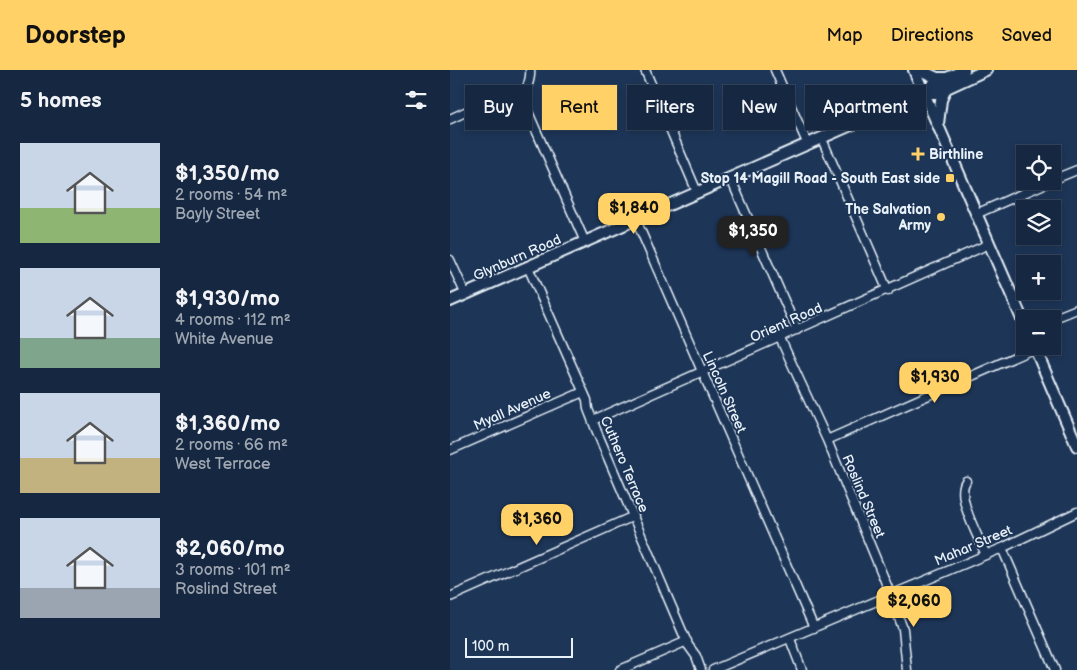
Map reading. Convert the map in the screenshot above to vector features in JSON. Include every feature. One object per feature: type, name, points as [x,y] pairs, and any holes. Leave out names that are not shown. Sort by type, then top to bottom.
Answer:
[{"type":"main road","points":[[914,70],[921,85]]},
{"type":"main road","points":[[920,70],[947,83],[941,100],[938,124]]},
{"type":"main road","name":"Glynburn Road","points":[[947,83],[964,70]]},
{"type":"main road","name":"Glynburn Road","points":[[926,91],[932,85],[947,83],[986,70]]},
{"type":"main road","points":[[926,97],[1018,310]]},
{"type":"main road","name":"Glynburn Road","points":[[450,302],[842,130]]},
{"type":"main road","points":[[1037,355],[1077,446]]},
{"type":"street","points":[[527,85],[530,77],[530,70]]},
{"type":"street","points":[[645,70],[697,192]]},
{"type":"street","points":[[775,70],[808,145]]},
{"type":"street","points":[[450,118],[465,111]]},
{"type":"street","points":[[532,121],[585,242]]},
{"type":"street","points":[[822,139],[888,290]]},
{"type":"street","points":[[1061,177],[1077,170]]},
{"type":"street","points":[[730,178],[797,330]]},
{"type":"street","points":[[976,214],[1031,190]]},
{"type":"street","name":"Lincoln Street","points":[[636,220],[814,628]]},
{"type":"street","name":"Orient Road","points":[[593,420],[990,244]]},
{"type":"street","points":[[450,260],[466,295]]},
{"type":"street","name":"Cuthero Terrace","points":[[528,267],[701,670]]},
{"type":"street","points":[[1061,315],[1077,309]]},
{"type":"street","name":"Roslind Street","points":[[780,338],[826,440],[890,593],[903,629],[907,670]]},
{"type":"street","points":[[826,440],[1016,355]]},
{"type":"street","name":"Myall Avenue","points":[[450,450],[583,392]]},
{"type":"street","points":[[966,481],[962,488],[964,500],[986,555]]},
{"type":"street","name":"Mahar Street","points":[[713,670],[790,639],[890,593],[986,555],[1077,512]]},
{"type":"street","points":[[450,597],[634,516]]},
{"type":"street","points":[[1002,548],[1055,670]]},
{"type":"street","points":[[790,639],[802,670]]},
{"type":"street","points":[[620,670],[687,641]]},
{"type":"place","name":"Birthline","points":[[918,154]]},
{"type":"place","name":"Stop 14 Magill Road - South East side","points":[[950,178]]},
{"type":"place","name":"The Salvation Army","points":[[941,217]]}]
